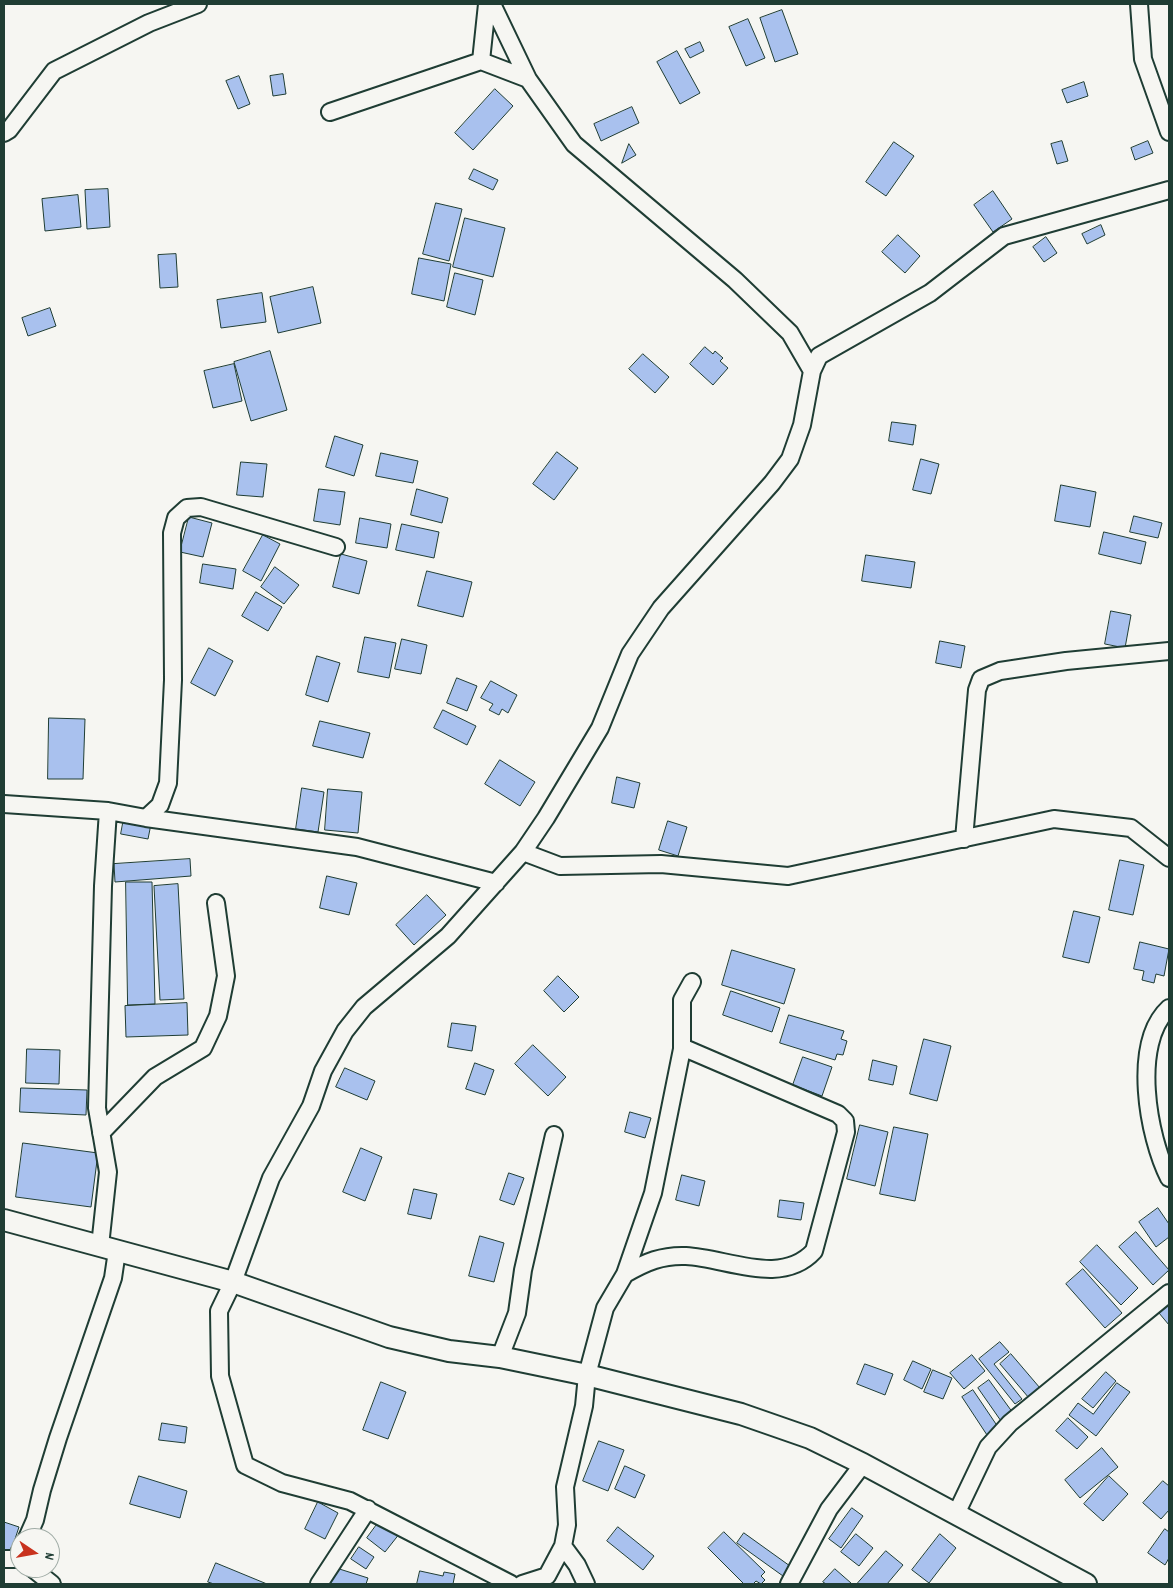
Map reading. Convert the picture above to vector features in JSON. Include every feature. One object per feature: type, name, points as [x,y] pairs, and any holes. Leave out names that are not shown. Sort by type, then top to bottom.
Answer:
[{"type":"street","points":[[4,133],[9,130],[54,71],[149,23],[198,4]]},
{"type":"street","points":[[481,61],[487,4]]},
{"type":"street","points":[[492,4],[528,79],[574,144],[735,280],[790,333],[812,371]]},
{"type":"street","points":[[1139,4],[1143,59],[1169,132]]},
{"type":"street","points":[[330,112],[481,61],[528,79]]},
{"type":"street","points":[[510,1584],[368,1509],[350,1501],[282,1482],[245,1465],[220,1376],[219,1311],[233,1282],[271,1178],[311,1106],[323,1071],[346,1031],[364,1007],[448,936],[523,852],[546,818],[600,728],[630,654],[661,608],[772,483],[790,459],[802,425],[812,371],[819,356],[930,293],[1004,236],[1169,190]]},
{"type":"street","points":[[146,818],[160,805],[168,783],[173,680],[172,533],[176,518],[187,508],[201,507],[336,547]]},
{"type":"street","points":[[964,839],[977,690],[982,679],[1000,670],[1169,651]]},
{"type":"street","points":[[4,804],[108,811],[357,847],[496,883]]},
{"type":"street","points":[[32,1528],[36,1520],[42,1490],[58,1438],[113,1278],[109,1248],[108,1172],[97,1108],[102,886],[108,811]]},
{"type":"street","points":[[523,852],[560,866],[661,864],[788,876],[1054,818],[1131,828],[1169,858]]},
{"type":"street","points":[[101,1133],[155,1077],[203,1048],[218,1016],[226,976],[216,903]]},
{"type":"street","points":[[522,1584],[547,1576],[563,1546],[567,1525],[565,1487],[584,1406],[587,1375],[605,1308],[626,1274],[654,1193],[682,1047],[682,1000],[692,982]]},
{"type":"street","points":[[1169,1008],[1159,1017],[1150,1041],[1147,1096],[1160,1160],[1169,1178]]},
{"type":"street","points":[[626,1274],[649,1260],[687,1256],[728,1265],[768,1268],[791,1266],[805,1261],[814,1251],[846,1132],[845,1121],[838,1114],[682,1047]]},
{"type":"street","points":[[500,1357],[517,1313],[523,1270],[554,1136]]},
{"type":"street","points":[[4,1220],[233,1282],[389,1337],[449,1351],[500,1357],[587,1375],[741,1414],[810,1438],[863,1464],[1086,1584]]},
{"type":"street","points":[[956,1514],[988,1447],[1010,1423],[1111,1343],[1169,1293]]},
{"type":"street","points":[[789,1584],[829,1509],[863,1464]]},
{"type":"street","points":[[319,1584],[368,1509]]},
{"type":"street","points":[[563,1546],[577,1565],[586,1584]]},
{"type":"building","points":[[782,10],[798,54],[775,62],[760,18]]},
{"type":"building","points":[[748,19],[765,58],[746,66],[729,27]]},
{"type":"building","points":[[700,42],[704,51],[690,58],[685,49]]},
{"type":"building","points":[[677,51],[700,93],[680,104],[657,62]]},
{"type":"building","points":[[283,74],[286,94],[273,96],[270,76]]},
{"type":"building","points":[[239,76],[250,104],[238,109],[226,81]]},
{"type":"building","points":[[1084,82],[1088,96],[1067,103],[1062,90]]},
{"type":"building","points":[[495,89],[513,106],[473,150],[455,133]]},
{"type":"building","points":[[632,107],[639,123],[601,141],[594,124]]},
{"type":"building","points":[[1062,141],[1068,161],[1057,164],[1051,144]]},
{"type":"building","points":[[1148,141],[1153,153],[1135,160],[1131,148]]},
{"type":"building","points":[[894,142],[914,156],[886,196],[866,182]]},
{"type":"building","points":[[629,144],[636,155],[622,163]]},
{"type":"building","points":[[474,169],[498,180],[493,190],[469,179]]},
{"type":"building","points":[[108,189],[110,227],[87,229],[85,190]]},
{"type":"building","points":[[993,191],[1012,219],[993,232],[974,205]]},
{"type":"building","points":[[78,195],[81,227],[45,231],[42,199]]},
{"type":"building","points":[[436,203],[462,209],[449,261],[423,254]]},
{"type":"building","points":[[465,218],[505,228],[493,277],[453,267]]},
{"type":"building","points":[[1101,225],[1105,235],[1087,244],[1082,234]]},
{"type":"building","points":[[898,235],[920,256],[905,273],[882,252]]},
{"type":"building","points":[[1046,237],[1057,253],[1044,262],[1033,247]]},
{"type":"building","points":[[176,254],[178,287],[160,288],[158,255]]},
{"type":"building","points":[[419,258],[451,264],[444,301],[412,294]]},
{"type":"building","points":[[455,273],[483,280],[475,315],[447,307]]},
{"type":"building","points":[[313,287],[321,323],[278,333],[270,297]]},
{"type":"building","points":[[262,293],[266,322],[221,328],[217,300]]},
{"type":"building","points":[[50,308],[56,326],[28,336],[22,318]]},
{"type":"building","points":[[705,347],[713,354],[715,351],[723,358],[720,361],[728,368],[713,385],[690,364]]},
{"type":"building","points":[[270,351],[287,410],[251,421],[234,362]]},
{"type":"building","points":[[643,354],[669,377],[655,393],[629,369]]},
{"type":"building","points":[[234,364],[242,401],[213,408],[204,371]]},
{"type":"building","points":[[892,422],[916,425],[913,445],[889,441]]},
{"type":"building","points":[[335,436],[363,445],[354,476],[326,467]]},
{"type":"building","points":[[557,452],[578,468],[554,500],[533,484]]},
{"type":"building","points":[[381,453],[418,461],[413,483],[376,476]]},
{"type":"building","points":[[921,459],[939,464],[931,494],[913,490]]},
{"type":"building","points":[[241,462],[267,464],[263,497],[237,495]]},
{"type":"building","points":[[1061,485],[1096,492],[1090,527],[1055,521]]},
{"type":"building","points":[[319,489],[345,492],[340,525],[314,521]]},
{"type":"building","points":[[417,489],[448,498],[442,523],[411,515]]},
{"type":"building","points":[[1134,516],[1162,523],[1158,538],[1130,532]]},
{"type":"building","points":[[189,517],[212,523],[203,557],[180,552]]},
{"type":"building","points":[[360,518],[391,524],[387,548],[356,543]]},
{"type":"building","points":[[402,524],[439,532],[434,558],[396,550]]},
{"type":"building","points":[[1104,532],[1146,542],[1141,564],[1099,554]]},
{"type":"building","points":[[263,535],[280,544],[261,581],[243,571]]},
{"type":"building","points":[[341,554],[367,561],[359,594],[333,587]]},
{"type":"building","points":[[866,555],[915,562],[911,588],[862,581]]},
{"type":"building","points":[[203,564],[236,569],[233,589],[200,583]]},
{"type":"building","points":[[275,567],[299,585],[284,604],[261,587]]},
{"type":"building","points":[[427,571],[472,582],[463,617],[418,606]]},
{"type":"building","points":[[256,592],[282,607],[268,631],[242,616]]},
{"type":"building","points":[[1111,611],[1131,615],[1125,648],[1105,644]]},
{"type":"building","points":[[365,637],[396,643],[389,678],[358,672]]},
{"type":"building","points":[[402,639],[427,645],[421,674],[395,669]]},
{"type":"building","points":[[940,641],[965,646],[961,668],[936,663]]},
{"type":"building","points":[[209,648],[233,661],[215,696],[191,683]]},
{"type":"building","points":[[317,656],[340,663],[328,702],[306,695]]},
{"type":"building","points":[[457,678],[477,686],[467,711],[447,703]]},
{"type":"building","points":[[491,681],[517,695],[508,713],[502,709],[499,715],[489,710],[493,704],[481,698]]},
{"type":"building","points":[[443,710],[476,726],[467,745],[434,728]]},
{"type":"building","points":[[49,718],[85,719],[83,779],[48,779]]},
{"type":"building","points":[[320,721],[370,733],[363,758],[313,746]]},
{"type":"building","points":[[500,760],[535,782],[520,806],[485,784]]},
{"type":"building","points":[[617,777],[640,783],[634,808],[612,803]]},
{"type":"building","points":[[302,788],[324,792],[318,832],[296,829]]},
{"type":"building","points":[[328,789],[362,792],[358,833],[325,830]]},
{"type":"building","points":[[124,818],[151,824],[148,839],[121,834]]},
{"type":"building","points":[[668,821],[687,827],[678,856],[659,850]]},
{"type":"building","points":[[190,859],[191,876],[115,882],[114,864]]},
{"type":"building","points":[[1120,860],[1144,865],[1133,915],[1109,910]]},
{"type":"building","points":[[327,876],[357,883],[349,915],[320,908]]},
{"type":"building","points":[[126,882],[152,882],[155,1004],[128,1005]]},
{"type":"building","points":[[178,884],[184,999],[160,1000],[154,886]]},
{"type":"building","points":[[427,895],[446,915],[414,945],[396,925]]},
{"type":"building","points":[[1074,911],[1100,917],[1089,963],[1063,957]]},
{"type":"building","points":[[1140,942],[1169,949],[1164,976],[1156,974],[1154,983],[1142,980],[1144,971],[1134,969]]},
{"type":"building","points":[[732,950],[795,969],[784,1004],[722,985]]},
{"type":"building","points":[[558,976],[579,997],[564,1012],[544,991]]},
{"type":"building","points":[[731,991],[780,1008],[772,1032],[723,1015]]},
{"type":"building","points":[[187,1003],[188,1035],[126,1037],[125,1006]]},
{"type":"building","points":[[789,1015],[844,1031],[841,1039],[847,1041],[843,1055],[837,1054],[835,1060],[780,1043]]},
{"type":"building","points":[[452,1023],[476,1026],[472,1051],[448,1047]]},
{"type":"building","points":[[924,1039],[951,1046],[937,1101],[910,1094]]},
{"type":"building","points":[[533,1045],[566,1077],[548,1096],[515,1064]]},
{"type":"building","points":[[27,1049],[60,1050],[59,1084],[26,1083]]},
{"type":"building","points":[[803,1057],[832,1067],[822,1096],[793,1085]]},
{"type":"building","points":[[873,1060],[897,1066],[893,1085],[869,1080]]},
{"type":"building","points":[[475,1063],[494,1070],[485,1095],[466,1089]]},
{"type":"building","points":[[345,1068],[375,1081],[367,1100],[336,1087]]},
{"type":"building","points":[[21,1088],[87,1090],[86,1115],[20,1112]]},
{"type":"building","points":[[630,1112],[651,1118],[645,1138],[625,1132]]},
{"type":"building","points":[[860,1125],[888,1132],[875,1186],[847,1179]]},
{"type":"building","points":[[894,1127],[928,1134],[915,1201],[880,1194]]},
{"type":"building","points":[[23,1143],[98,1153],[91,1207],[16,1197]]},
{"type":"building","points":[[361,1148],[382,1157],[365,1201],[343,1192]]},
{"type":"building","points":[[509,1173],[524,1178],[514,1205],[500,1200]]},
{"type":"building","points":[[682,1175],[705,1181],[699,1206],[676,1200]]},
{"type":"building","points":[[414,1189],[437,1194],[431,1219],[408,1214]]},
{"type":"building","points":[[780,1200],[804,1203],[801,1220],[778,1217]]},
{"type":"building","points":[[1158,1208],[1169,1224],[1169,1237],[1156,1247],[1139,1222]]},
{"type":"building","points":[[1136,1232],[1169,1270],[1153,1285],[1119,1247]]},
{"type":"building","points":[[480,1236],[504,1243],[494,1282],[469,1276]]},
{"type":"building","points":[[1097,1245],[1138,1288],[1121,1305],[1080,1262]]},
{"type":"building","points":[[1083,1269],[1122,1313],[1105,1328],[1066,1284]]},
{"type":"building","points":[[1169,1304],[1169,1325],[1159,1313]]},
{"type":"building","points":[[1000,1342],[1009,1352],[994,1364],[1022,1399],[1015,1404],[979,1359]]},
{"type":"building","points":[[1011,1354],[1040,1388],[1029,1398],[1000,1364]]},
{"type":"building","points":[[972,1355],[985,1371],[964,1389],[950,1373]]},
{"type":"building","points":[[913,1361],[931,1369],[922,1389],[904,1380]]},
{"type":"building","points":[[865,1364],[893,1374],[885,1395],[857,1384]]},
{"type":"building","points":[[933,1370],[952,1378],[943,1399],[924,1392]]},
{"type":"building","points":[[1106,1372],[1116,1381],[1093,1408],[1082,1399]]},
{"type":"building","points":[[989,1380],[1013,1413],[1001,1421],[978,1388]]},
{"type":"building","points":[[381,1382],[406,1392],[388,1439],[363,1430]]},
{"type":"building","points":[[1117,1383],[1130,1392],[1096,1436],[1069,1415],[1078,1403],[1093,1414]]},
{"type":"building","points":[[973,1390],[998,1427],[987,1435],[962,1397]]},
{"type":"building","points":[[1068,1418],[1088,1437],[1077,1449],[1056,1431]]},
{"type":"building","points":[[162,1423],[187,1427],[185,1443],[159,1440]]},
{"type":"building","points":[[599,1441],[624,1450],[608,1491],[583,1481]]},
{"type":"building","points":[[1102,1448],[1118,1467],[1080,1498],[1065,1480]]},
{"type":"building","points":[[625,1466],[645,1475],[635,1498],[615,1489]]},
{"type":"building","points":[[139,1476],[187,1491],[180,1518],[130,1504]]},
{"type":"building","points":[[1109,1476],[1128,1494],[1103,1521],[1084,1504]]},
{"type":"building","points":[[1163,1481],[1169,1486],[1169,1510],[1161,1519],[1143,1503]]},
{"type":"building","points":[[318,1502],[338,1513],[325,1539],[305,1529]]},
{"type":"building","points":[[852,1508],[863,1516],[841,1548],[829,1539]]},
{"type":"building","points":[[381,1519],[400,1533],[385,1552],[367,1538]]},
{"type":"building","points":[[4,1522],[19,1527],[10,1528],[10,1554],[4,1552]]},
{"type":"building","points":[[618,1527],[654,1556],[643,1570],[607,1541]]},
{"type":"building","points":[[1165,1529],[1169,1532],[1169,1558],[1165,1565],[1148,1553]]},
{"type":"building","points":[[724,1532],[765,1572],[761,1576],[765,1580],[761,1584],[756,1581],[753,1584],[744,1584],[708,1548]]},
{"type":"building","points":[[744,1533],[790,1566],[783,1576],[737,1543]]},
{"type":"building","points":[[856,1534],[873,1548],[859,1566],[841,1552]]},
{"type":"building","points":[[940,1534],[956,1548],[929,1583],[912,1570]]},
{"type":"building","points":[[359,1547],[374,1557],[366,1569],[351,1559]]},
{"type":"building","points":[[886,1551],[903,1565],[887,1584],[857,1584]]},
{"type":"building","points":[[216,1563],[267,1584],[214,1584],[208,1582]]},
{"type":"building","points":[[333,1567],[368,1578],[366,1584],[327,1584]]},
{"type":"building","points":[[835,1569],[851,1583],[826,1584],[823,1582]]},
{"type":"building","points":[[420,1571],[443,1576],[444,1572],[455,1574],[453,1584],[417,1584]]}]
